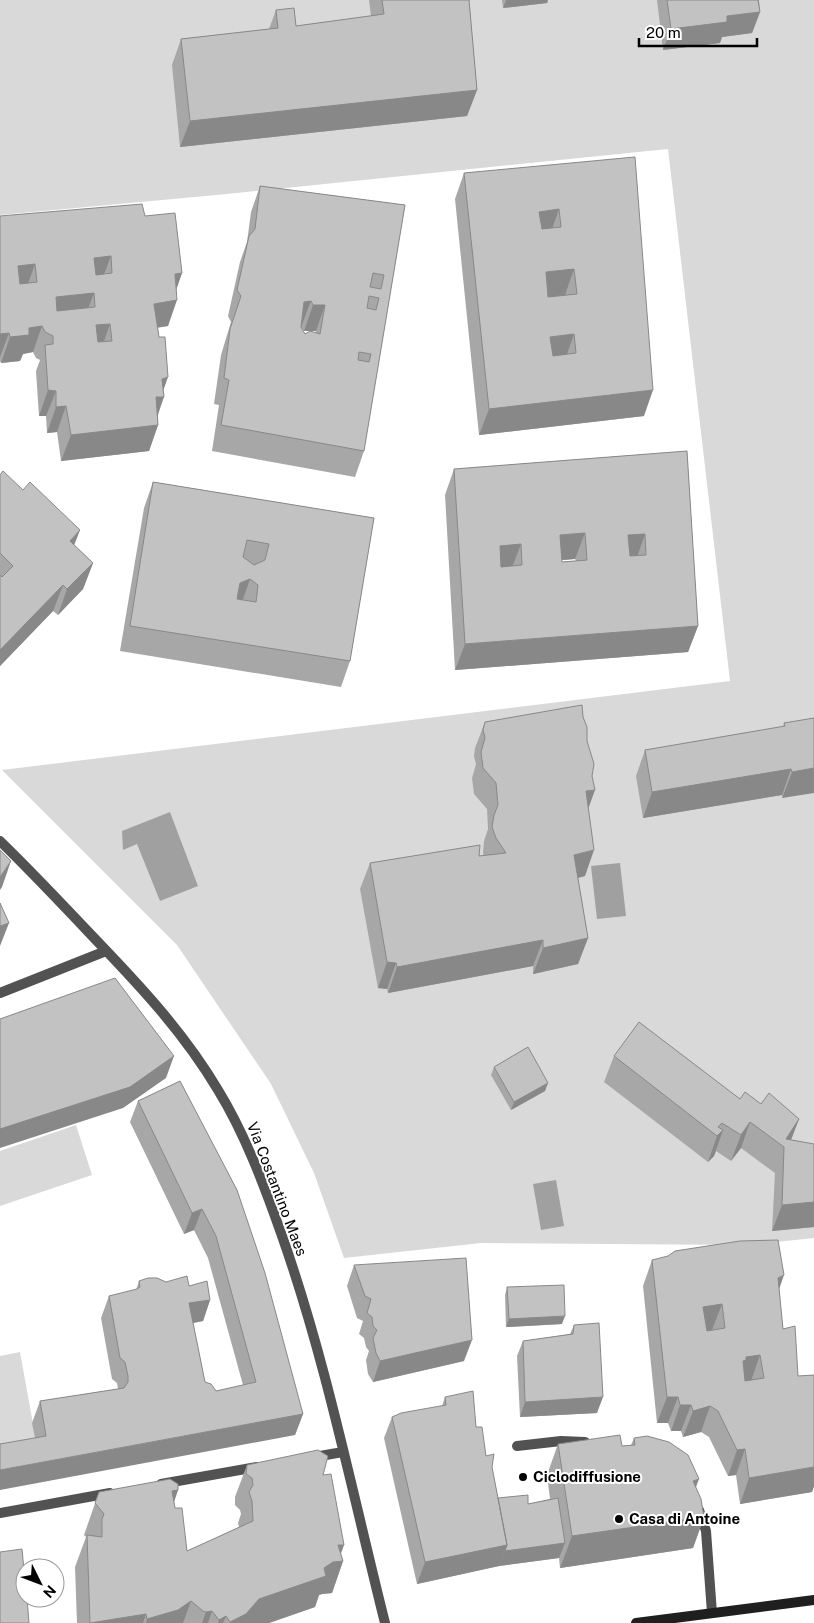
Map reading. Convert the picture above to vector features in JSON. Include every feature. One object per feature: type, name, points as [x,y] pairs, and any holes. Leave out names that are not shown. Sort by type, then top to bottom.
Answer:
[{"type":"street","name":"Via Costantino Maes","points":[[0,841],[128,972],[168,1018],[219,1091],[235,1122],[261,1181],[286,1248],[325,1376],[385,1623]]},
{"type":"street","points":[[0,993],[106,951]]},
{"type":"street","points":[[517,1446],[561,1441],[593,1443]]},
{"type":"street","points":[[304,1458],[343,1452]]},
{"type":"street","points":[[147,1486],[265,1466]]},
{"type":"street","points":[[0,1513],[118,1492]]},
{"type":"street","points":[[695,1499],[706,1531],[712,1612]]},
{"type":"street","points":[[636,1623],[814,1600]]},
{"type":"shaded area","points":[[0,0],[814,0],[814,1238],[747,1245],[481,1243],[344,1258],[314,1173],[271,1084],[177,945],[2,770],[730,681],[668,149],[0,215]]},
{"type":"shaded area","points":[[170,812],[198,886],[160,901],[137,844],[123,850],[122,831]]},
{"type":"shaded area","points":[[620,863],[626,916],[597,919],[591,866]]},
{"type":"shaded area","points":[[76,1125],[92,1175],[0,1206],[0,1151]]},
{"type":"shaded area","points":[[556,1180],[564,1226],[541,1230],[533,1184]]},
{"type":"shaded area","points":[[20,1352],[39,1457],[0,1464],[0,1356]]},
{"type":"building","points":[[382,0],[469,0],[477,90],[190,121],[181,39],[278,28],[276,10],[294,8],[296,26],[384,14]]},
{"type":"building","points":[[667,0],[758,0],[760,12],[727,16],[727,22],[671,29]]},
{"type":"building","points":[[635,157],[653,390],[489,409],[464,173]],"holes":[[[559,209],[561,227],[542,229],[539,212]],[[574,269],[577,294],[548,297],[546,272]],[[574,334],[576,353],[553,356],[550,337]]]},
{"type":"building","points":[[260,186],[405,205],[364,451],[221,425],[229,380],[224,378],[230,329],[241,296],[237,290],[249,236],[255,229]],"holes":[[[373,273],[384,275],[381,289],[370,287]],[[369,296],[379,298],[376,310],[367,308]],[[311,301],[313,305],[325,305],[320,334],[310,331],[305,334],[301,327],[304,302]],[[359,352],[371,354],[369,362],[358,360]]]},
{"type":"building","points":[[142,204],[145,216],[175,213],[182,273],[175,274],[177,300],[154,304],[159,337],[165,337],[168,377],[162,379],[164,397],[156,397],[158,425],[71,435],[66,406],[56,407],[56,391],[48,390],[45,345],[53,344],[53,336],[45,332],[42,326],[29,328],[29,335],[10,337],[9,333],[0,334],[0,216]],"holes":[[[111,256],[112,273],[96,275],[94,258]],[[35,264],[37,282],[20,284],[18,266]],[[94,293],[95,307],[57,311],[56,297]],[[110,324],[112,341],[98,342],[96,325]]]},
{"type":"building","points":[[687,451],[698,626],[465,644],[454,469]],"holes":[[[585,533],[587,560],[562,562],[560,535]],[[645,534],[646,555],[630,556],[628,535]],[[521,544],[522,565],[501,567],[500,546]]]},
{"type":"building","points":[[3,471],[23,490],[30,482],[80,530],[70,541],[93,563],[67,589],[63,585],[0,650],[0,575],[2,577],[13,566],[0,553],[0,475]]},
{"type":"building","points":[[153,482],[374,518],[350,661],[130,626]],"holes":[[[247,540],[269,544],[265,560],[254,565],[243,557]],[[250,579],[258,585],[256,602],[237,599],[240,583]]]},
{"type":"building","points":[[582,705],[583,717],[587,727],[587,741],[594,764],[592,776],[595,790],[586,791],[594,850],[574,855],[588,938],[543,948],[543,940],[397,967],[396,963],[387,962],[370,863],[480,845],[479,856],[506,853],[496,838],[492,827],[498,805],[496,783],[483,768],[481,752],[485,738],[483,730],[485,722]]},
{"type":"building","points":[[814,718],[814,768],[792,772],[791,769],[652,792],[645,750],[785,726],[784,723]]},
{"type":"building","points":[[0,850],[11,861],[0,877]]},
{"type":"building","points":[[0,903],[9,923],[0,926]]},
{"type":"building","points":[[115,978],[174,1056],[130,1087],[0,1129],[0,1019]]},
{"type":"building","points":[[639,1022],[740,1099],[745,1092],[761,1104],[769,1093],[799,1119],[786,1139],[814,1144],[814,1202],[782,1205],[784,1147],[750,1122],[741,1135],[722,1123],[718,1127],[723,1130],[717,1136],[614,1056]]},
{"type":"building","points":[[528,1047],[548,1083],[514,1102],[494,1067]]},
{"type":"building","points":[[180,1081],[237,1190],[265,1273],[303,1414],[0,1470],[0,1444],[46,1436],[40,1401],[124,1388],[128,1382],[128,1376],[125,1362],[120,1358],[109,1296],[137,1289],[140,1287],[139,1281],[157,1278],[166,1282],[187,1276],[189,1286],[207,1281],[210,1300],[189,1303],[205,1382],[211,1384],[216,1391],[256,1382],[216,1236],[202,1209],[192,1213],[138,1101]]},
{"type":"building","points":[[778,1240],[784,1275],[778,1278],[783,1329],[795,1326],[798,1376],[814,1375],[814,1467],[749,1478],[745,1449],[737,1450],[718,1411],[710,1406],[693,1411],[691,1405],[680,1405],[678,1397],[667,1397],[652,1260],[668,1256],[675,1251],[740,1241]],"holes":[[[722,1304],[725,1328],[707,1331],[703,1307]],[[760,1355],[764,1378],[745,1381],[743,1361],[746,1360],[746,1357]]]},
{"type":"building","points":[[466,1258],[472,1340],[380,1361],[373,1338],[377,1330],[373,1326],[372,1317],[367,1313],[371,1299],[365,1296],[354,1265]]},
{"type":"building","points":[[564,1285],[565,1316],[509,1319],[507,1287]]},
{"type":"building","points":[[599,1323],[603,1397],[525,1402],[523,1341],[573,1334],[574,1325]]},
{"type":"building","points":[[473,1391],[476,1427],[482,1427],[486,1456],[494,1454],[492,1467],[507,1545],[425,1562],[392,1417],[401,1413],[446,1405],[445,1397]]},
{"type":"building","points":[[620,1435],[622,1446],[635,1445],[634,1438],[647,1436],[669,1442],[688,1455],[699,1479],[693,1481],[701,1499],[704,1517],[572,1536],[558,1444]]},
{"type":"building","points":[[318,1450],[328,1456],[323,1475],[331,1474],[344,1545],[338,1545],[343,1561],[333,1562],[324,1568],[326,1576],[259,1599],[246,1614],[230,1622],[226,1616],[219,1620],[212,1611],[203,1611],[191,1601],[178,1610],[147,1619],[146,1614],[90,1623],[87,1535],[102,1537],[102,1519],[104,1514],[95,1503],[99,1492],[170,1479],[178,1484],[178,1490],[172,1491],[175,1508],[182,1508],[187,1551],[253,1521],[252,1501],[249,1492],[253,1485],[252,1478],[246,1474],[247,1465]]},
{"type":"building","points":[[528,1495],[528,1504],[558,1498],[565,1543],[505,1551],[507,1545],[498,1498]]},
{"type":"building","points":[[22,1549],[23,1558],[15,1558],[15,1608],[28,1608],[29,1623],[0,1623],[0,1552]]},
{"type":"place","name":"Ciclodiffusione","points":[[523,1477]]},
{"type":"place","name":"Casa di Antoine","points":[[619,1519]]}]
